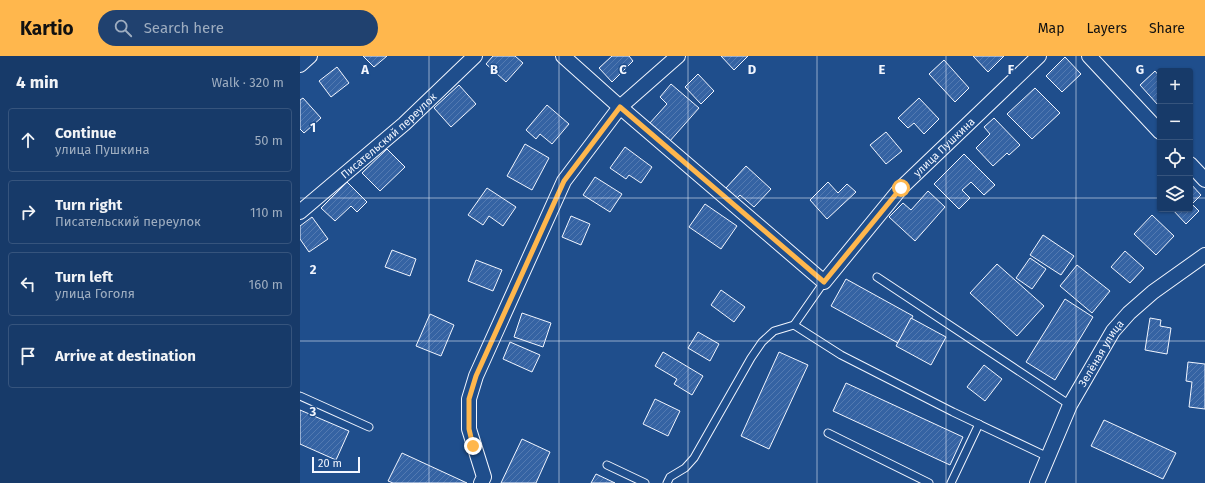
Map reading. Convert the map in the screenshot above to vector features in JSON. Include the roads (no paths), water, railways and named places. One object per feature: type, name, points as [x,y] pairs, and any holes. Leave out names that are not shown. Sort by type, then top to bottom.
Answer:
[{"type":"street","points":[[300,65],[310,56]]},
{"type":"street","name":"Писательский переулок","points":[[300,212],[404,124],[475,56]]},
{"type":"street","points":[[563,56],[620,107],[824,282]]},
{"type":"street","points":[[481,483],[484,477],[469,429],[469,399],[476,376],[564,181],[620,107],[678,56]]},
{"type":"street","name":"улица Пушкина","points":[[824,282],[901,188],[1039,56]]},
{"type":"street","points":[[1089,56],[1157,129]]},
{"type":"street","points":[[1193,167],[1205,180]]},
{"type":"street","name":"Зелёная улица","points":[[1037,483],[1070,405],[1113,331],[1129,313],[1153,292],[1205,255]]},
{"type":"lane","points":[[877,276],[1070,405]]},
{"type":"lane","points":[[667,483],[670,477],[685,468],[694,458],[751,358],[762,342],[774,331],[794,324],[824,282]]},
{"type":"lane","points":[[794,324],[841,355],[1048,457]]},
{"type":"lane","points":[[300,396],[368,427]]},
{"type":"lane","points":[[951,483],[979,424]]},
{"type":"lane","points":[[828,433],[929,483]]},
{"type":"lane","points":[[607,466],[645,483]]}]
